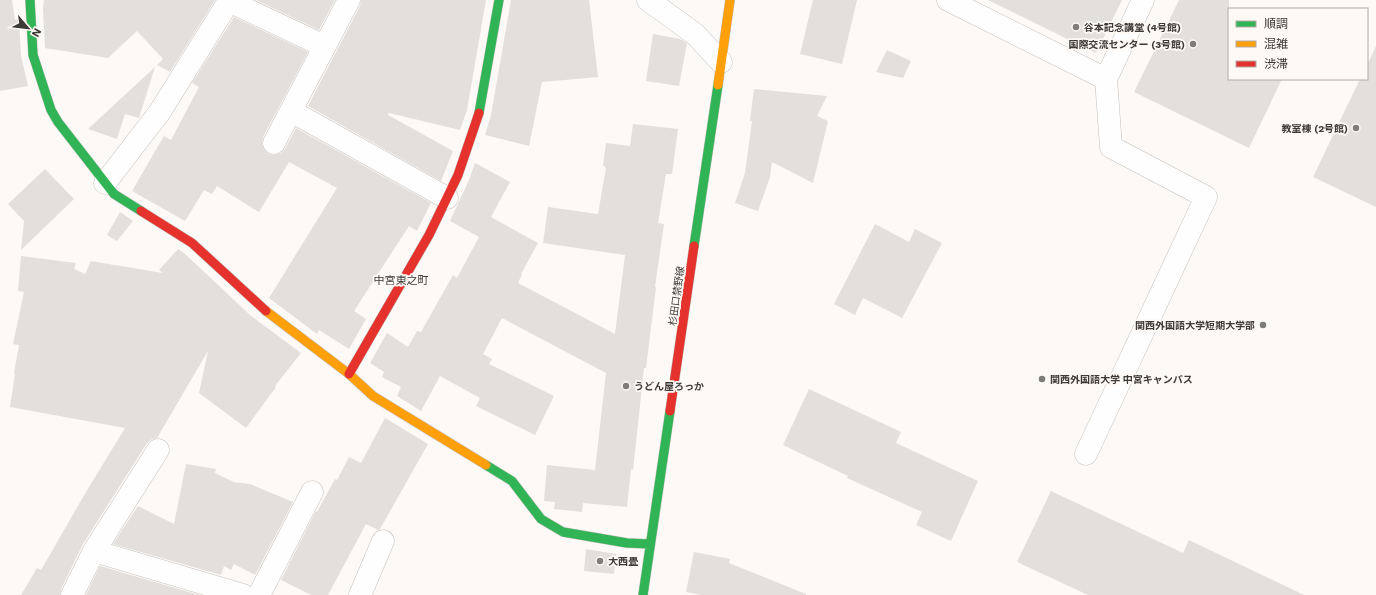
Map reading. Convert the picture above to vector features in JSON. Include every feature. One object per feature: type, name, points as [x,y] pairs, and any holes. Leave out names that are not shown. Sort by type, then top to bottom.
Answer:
[{"type":"street","points":[[30,0],[34,55],[51,110],[58,122],[114,194],[192,243],[259,306],[349,374],[373,396],[512,481],[541,519],[563,532],[627,543],[650,544]]},
{"type":"street","points":[[274,143],[349,0]]},
{"type":"street","points":[[349,374],[426,240],[458,175],[479,113],[499,0]]},
{"type":"street","points":[[648,0],[695,34],[721,62]]},
{"type":"street","name":"杉田口禁野線","points":[[643,595],[730,0]]},
{"type":"street","points":[[948,0],[1106,79]]},
{"type":"street","points":[[1086,454],[1206,197],[1111,146],[1106,79],[1143,0]]},
{"type":"street","points":[[105,183],[159,113],[229,1],[324,46]]},
{"type":"street","points":[[291,110],[447,198]]},
{"type":"street","points":[[72,595],[94,551],[158,450]]},
{"type":"street","points":[[259,595],[312,492]]},
{"type":"street","points":[[360,595],[383,541]]},
{"type":"street","points":[[94,551],[243,595]]},
{"type":"building","points":[[0,0],[12,0],[15,20],[19,19],[21,56],[28,86],[0,91]]},
{"type":"building","points":[[44,0],[215,0],[170,72],[157,65],[163,59],[137,31],[108,58],[45,48]]},
{"type":"building","points":[[256,0],[335,0],[319,30]]},
{"type":"building","points":[[361,0],[486,0],[467,110],[460,130],[389,113],[388,115],[453,151],[441,181],[308,106],[360,6]]},
{"type":"building","points":[[511,0],[589,0],[598,77],[542,82],[529,146],[485,135],[491,115]]},
{"type":"building","points":[[813,0],[857,0],[842,64],[800,54]]},
{"type":"building","name":"谷本記念講堂 (4号館)","points":[[988,0],[1122,0],[1096,53]]},
{"type":"building","name":"国際交流センター (3号館)","points":[[1179,0],[1229,0],[1228,80],[1282,80],[1249,148],[1134,92]]},
{"type":"building","points":[[234,17],[308,52],[263,137],[262,144],[264,150],[268,154],[274,155],[281,153],[285,149],[296,128],[431,203],[417,231],[409,226],[354,311],[366,319],[349,349],[319,330],[317,334],[269,298],[337,188],[289,162],[259,212],[217,186],[212,194],[204,190],[185,221],[132,191],[164,136],[171,140],[199,87],[192,83]]},
{"type":"building","points":[[653,34],[680,39],[687,43],[679,86],[646,81]]},
{"type":"building","name":"教室棟 (2号館)","points":[[1376,46],[1376,207],[1313,177],[1360,80],[1368,80],[1368,63]]},
{"type":"building","points":[[887,50],[911,61],[903,78],[876,72]]},
{"type":"building","points":[[155,67],[139,118],[125,114],[117,139],[88,129]]},
{"type":"building","points":[[754,89],[827,96],[817,116],[828,121],[813,183],[772,162],[770,177],[758,211],[735,203],[745,173],[752,121],[750,121]]},
{"type":"building","points":[[633,124],[678,129],[672,174],[666,174],[658,223],[664,224],[627,507],[583,503],[582,512],[554,509],[555,502],[544,501],[547,465],[595,470],[606,373],[502,318],[483,354],[492,359],[489,364],[554,396],[535,435],[476,406],[480,398],[440,376],[421,411],[397,396],[401,387],[382,377],[384,372],[370,363],[387,333],[408,347],[417,331],[421,332],[453,275],[457,278],[479,237],[450,221],[469,180],[475,163],[510,182],[491,217],[538,243],[521,274],[518,283],[615,334],[625,255],[543,243],[548,207],[598,214],[606,168],[603,165],[606,143],[630,146]]},
{"type":"building","points":[[45,169],[74,199],[21,250],[24,221],[8,204]]},
{"type":"building","points":[[120,212],[133,221],[117,241],[107,235]]},
{"type":"building","points":[[875,224],[909,242],[915,229],[942,243],[902,318],[863,298],[855,315],[834,304]]},
{"type":"building","points":[[178,249],[250,315],[301,353],[275,386],[276,387],[246,428],[199,393],[208,351],[157,438],[152,439],[147,443],[83,544],[61,589],[60,595],[21,595],[37,568],[41,570],[125,428],[10,407],[19,345],[13,344],[24,292],[18,291],[21,256],[76,263],[74,269],[85,274],[91,261],[163,273],[159,270]]},
{"type":"building","points":[[809,389],[901,432],[896,443],[978,481],[951,541],[916,525],[922,512],[847,478],[848,476],[783,445]]},
{"type":"building","points":[[385,418],[428,444],[380,529],[378,530],[366,524],[328,595],[311,595],[281,580],[316,511],[317,512],[335,479],[337,480],[349,457],[361,463]]},
{"type":"building","points":[[186,464],[216,469],[215,473],[234,482],[250,484],[293,502],[255,575],[234,564],[231,570],[224,566],[221,575],[113,544],[138,506],[174,524]]},
{"type":"building","points":[[1051,491],[1183,553],[1189,540],[1304,595],[1088,595],[1017,562]]},
{"type":"building","name":"大西畳","points":[[586,549],[616,554],[614,574],[584,571]]},
{"type":"building","points":[[694,552],[730,559],[729,563],[806,595],[701,595],[686,592]]},
{"type":"building","points":[[100,566],[199,595],[86,595]]},
{"type":"traffic: fast","points":[[30,0],[33,55],[51,110],[58,122],[114,194],[141,211]]},
{"type":"traffic: fast","points":[[479,113],[499,0]]},
{"type":"traffic: fast","points":[[694,246],[718,85]]},
{"type":"traffic: fast","points":[[643,595],[670,411]]},
{"type":"traffic: fast","points":[[486,465],[512,481],[541,519],[563,532],[627,543],[650,544]]},
{"type":"traffic: slow","points":[[718,85],[730,0]]},
{"type":"traffic: slow","points":[[266,311],[349,374],[373,396],[486,465]]},
{"type":"traffic: jam","points":[[349,374],[429,235],[458,175],[479,113]]},
{"type":"traffic: jam","points":[[141,211],[192,243],[266,311]]},
{"type":"traffic: jam","points":[[670,411],[694,246]]},
{"type":"place","name":"谷本記念講堂 (4号館)","points":[[1076,27]]},
{"type":"place","name":"国際交流センター (3号館)","points":[[1193,44]]},
{"type":"place","name":"教室棟 (2号館)","points":[[1356,128]]},
{"type":"place","name":"関西外国語大学短期大学部","points":[[1263,325]]},
{"type":"place","name":"関西外国語大学 中宮キャンパス","points":[[1042,379]]},
{"type":"place","name":"うどん屋ろっか","points":[[626,386]]},
{"type":"place","name":"大西畳","points":[[600,561]]},
{"type":"district","name":"中宮東之町","points":[[401,280]]}]
